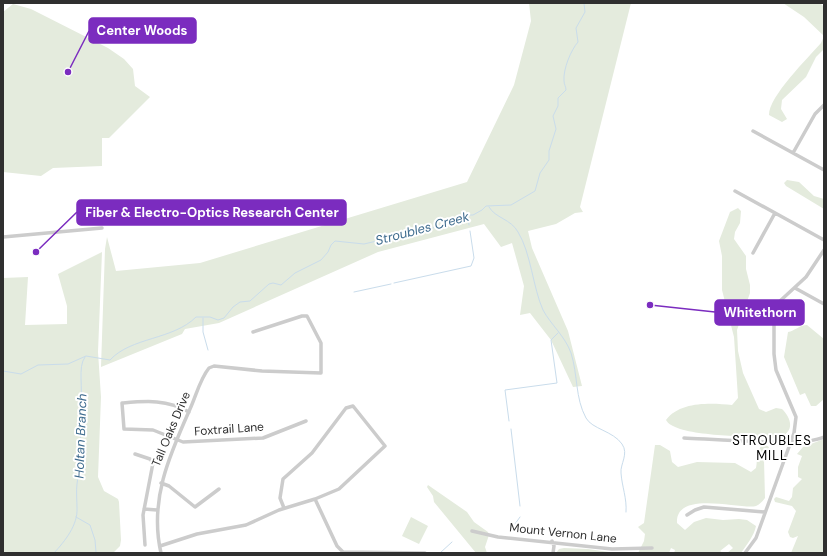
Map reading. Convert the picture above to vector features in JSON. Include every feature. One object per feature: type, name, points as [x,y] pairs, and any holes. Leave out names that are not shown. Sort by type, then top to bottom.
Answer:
[{"type":"street","points":[[793,153],[815,114],[824,105]]},
{"type":"street","points":[[753,131],[824,170]]},
{"type":"street","points":[[735,191],[824,240]]},
{"type":"street","points":[[753,253],[775,213]]},
{"type":"street","points":[[3,237],[102,228]]},
{"type":"street","points":[[745,553],[756,538],[795,429],[796,417],[776,370],[773,318],[778,303],[806,277],[824,250]]},
{"type":"street","points":[[795,288],[824,304]]},
{"type":"street","name":"Tall Oaks Drive","points":[[161,553],[157,510],[161,483],[176,440],[207,371],[214,366],[262,371],[321,373],[321,343],[307,316],[302,316],[253,332]]},
{"type":"street","name":"Foxtrail Lane","points":[[189,412],[179,406],[160,401],[122,403],[124,428],[153,430],[183,442],[263,438],[306,422]]},
{"type":"street","points":[[160,546],[197,534],[246,525],[284,508],[315,499],[341,487],[385,446],[354,406],[346,408],[312,453],[283,479],[280,498],[284,508]]},
{"type":"street","points":[[684,438],[790,442],[811,441],[824,437]]},
{"type":"street","points":[[135,454],[150,459],[153,463],[144,508],[145,545]]},
{"type":"street","points":[[161,483],[169,486],[195,507],[219,489]]},
{"type":"street","points":[[315,499],[337,546],[343,552],[424,553]]},
{"type":"street","points":[[687,515],[695,510],[708,507],[765,512]]},
{"type":"street","points":[[144,508],[157,510]]},
{"type":"street","name":"Mount Vernon Lane","points":[[472,531],[498,537],[612,549],[652,548]]},
{"type":"street","points":[[552,542],[554,546],[553,553]]},
{"type":"shaded area","points":[[529,3],[631,3],[580,207],[583,212],[575,213],[556,224],[528,231],[532,248],[568,331],[582,386],[573,387],[551,340],[530,313],[520,315],[524,286],[512,243],[501,247],[484,224],[378,252],[219,323],[185,329],[182,334],[101,367],[105,249],[107,237],[116,271],[200,263],[467,182],[514,85],[531,21]]},
{"type":"shaded area","points":[[783,3],[820,3],[824,7],[824,36],[804,17]]},
{"type":"shaded area","points":[[13,4],[31,9],[108,48],[124,59],[133,69],[135,86],[150,97],[109,138],[102,138],[102,166],[53,168],[41,176],[3,172],[3,12]]},
{"type":"shaded area","points":[[824,36],[824,49],[816,57],[806,77],[782,100],[781,109],[787,119],[782,122],[769,115],[775,98],[799,67],[821,43]]},
{"type":"shaded area","points":[[787,180],[799,182],[814,196],[824,199],[824,209],[786,186],[784,183]]},
{"type":"shaded area","points":[[738,208],[741,211],[740,223],[735,232],[734,239],[746,256],[746,269],[750,285],[750,293],[737,330],[738,351],[743,373],[759,409],[766,412],[776,408],[782,409],[790,421],[787,432],[778,438],[700,433],[673,426],[666,420],[679,409],[688,406],[706,404],[732,405],[738,398],[734,337],[722,290],[722,256],[719,241],[730,212]]},
{"type":"shaded area","points":[[102,252],[98,352],[101,397],[98,477],[104,491],[118,499],[119,502],[120,546],[113,553],[3,553],[3,278],[28,277],[25,325],[67,324],[67,306],[58,274]]},
{"type":"shaded area","points":[[807,325],[824,339],[824,399],[816,406],[811,406],[805,393],[800,395],[784,357],[788,332]]},
{"type":"shaded area","points":[[824,439],[824,553],[791,553],[798,536],[793,538],[790,537],[788,532],[796,511],[792,506],[775,502],[774,499],[776,497],[789,501],[792,497],[793,488],[802,479],[798,477],[798,467],[802,456],[797,454],[803,447]]},
{"type":"shaded area","points":[[764,444],[769,447],[764,460],[765,498],[761,502],[756,506],[710,503],[697,504],[687,507],[679,513],[677,523],[685,530],[694,522],[706,518],[747,520],[756,526],[752,537],[741,553],[727,553],[733,548],[729,544],[720,551],[723,553],[674,553],[675,550],[671,548],[669,553],[638,553],[644,541],[645,534],[638,527],[644,523],[655,445],[660,445],[670,451],[672,462],[678,467],[697,462],[735,463],[751,472],[756,468],[759,449]]},
{"type":"shaded area","points":[[428,485],[467,512],[474,522],[488,532],[489,535],[485,547],[487,553],[476,553],[434,502],[433,496],[427,487]]},
{"type":"shaded area","points":[[411,517],[428,526],[419,544],[402,536]]},
{"type":"shaded area","points":[[559,549],[588,549],[616,553],[556,553]]},
{"type":"waterway","name":"Stroubles Creek","points":[[3,371],[21,374],[38,365],[68,364],[86,356],[110,360],[119,352],[140,342],[176,330],[187,325],[196,317],[210,317],[218,320],[224,318],[233,307],[240,302],[250,301],[269,284],[273,283],[281,285],[295,273],[321,260],[335,241],[364,244],[387,237],[402,236],[452,223],[462,215],[473,215],[486,206],[511,205],[535,191],[540,173],[549,160],[549,151],[556,129],[553,116],[558,106],[558,98],[566,90],[564,81],[566,65],[575,45],[578,42],[576,28],[585,12],[584,3]]},
{"type":"waterway","points":[[489,207],[495,214],[511,224],[518,232],[522,240],[543,310],[565,341],[571,353],[578,394],[582,410],[586,418],[593,425],[613,436],[622,444],[624,448],[625,451],[621,473],[626,502],[626,512]]},
{"type":"waterway","points":[[468,216],[469,225]]},
{"type":"waterway","points":[[394,283],[471,266],[474,258],[470,231]]},
{"type":"waterway","points":[[354,292],[391,284]]},
{"type":"waterway","points":[[203,318],[203,332],[208,350]]},
{"type":"waterway","points":[[509,421],[505,390],[557,383],[551,340],[558,333]]},
{"type":"waterway","name":"Holtan Branch","points":[[54,553],[73,527],[77,514],[81,424],[81,367],[85,357]]},
{"type":"waterway","points":[[511,429],[520,506]]},
{"type":"waterway","points":[[76,517],[90,525],[95,540],[96,552]]},
{"type":"waterway","points":[[515,524],[520,517]]},
{"type":"waterway","points":[[440,553],[452,542]]},
{"type":"place","name":"Center Woods","points":[[68,72]]},
{"type":"place","name":"Fiber & Electro-Optics Research Center","points":[[36,252]]},
{"type":"place","name":"Whitethorn","points":[[650,305]]},
{"type":"district","name":"STROUBLES MILL","points":[[772,448]]}]
